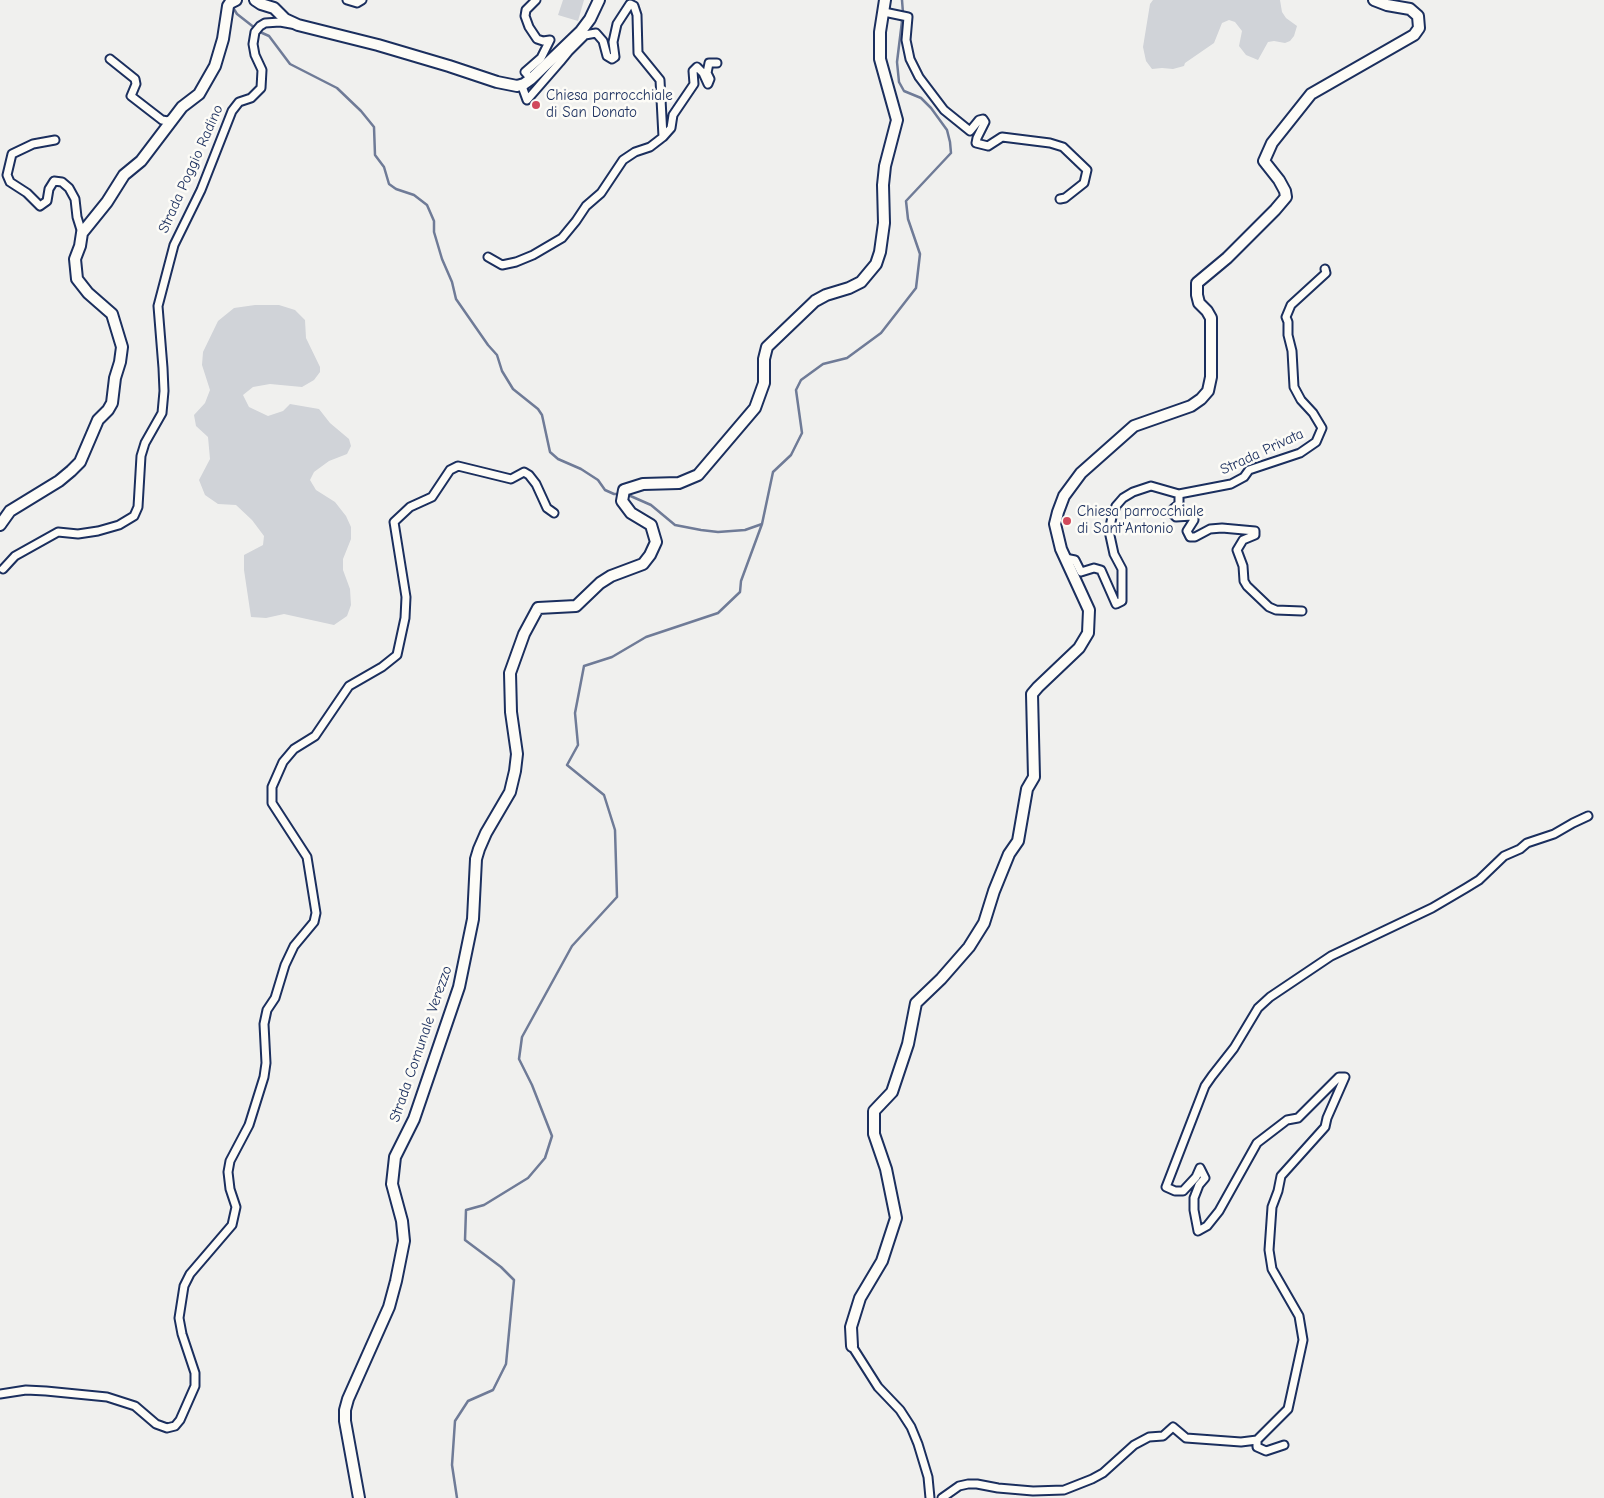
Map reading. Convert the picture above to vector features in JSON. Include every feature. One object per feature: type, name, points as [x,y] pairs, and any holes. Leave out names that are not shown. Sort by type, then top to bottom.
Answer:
[{"type":"street","points":[[255,0],[274,8],[285,19],[298,25]]},
{"type":"street","points":[[347,0],[357,3],[362,0]]},
{"type":"street","points":[[531,79],[525,72],[541,58],[550,40],[537,40],[525,16],[526,10],[536,0]]},
{"type":"street","name":"Strada Poggio Radino","points":[[3,569],[15,556],[58,532],[78,534],[98,531],[119,525],[134,516],[138,507],[141,456],[145,443],[162,414],[164,391],[158,306],[174,245],[201,190],[232,111],[239,102],[251,98],[262,88],[262,70],[255,55],[253,44],[257,29],[265,24],[280,22],[298,25],[404,52],[511,86],[524,84],[568,47],[590,18],[599,0]]},
{"type":"street","name":"Strada Comunale Verezzo","points":[[359,1498],[345,1410],[389,1307],[401,1257],[404,1241],[402,1220],[392,1184],[395,1157],[414,1119],[459,987],[473,920],[476,859],[479,849],[510,792],[515,771],[517,754],[511,712],[510,673],[524,634],[538,608],[576,606],[600,583],[611,576],[643,564],[650,555],[656,542],[651,525],[631,513],[623,496],[643,484],[679,483],[698,475],[755,408],[764,383],[764,359],[767,347],[816,301],[826,295],[862,282],[876,264],[880,252],[884,223],[885,166],[897,120],[880,59],[880,32],[885,0]]},
{"type":"street","points":[[930,1498],[928,1477],[911,1427],[900,1410],[878,1387],[852,1346],[852,1327],[857,1304],[882,1261],[896,1218],[886,1169],[874,1134],[874,1111],[892,1092],[908,1044],[916,1003],[941,979],[969,947],[984,923],[1006,863],[1018,841],[1025,794],[1034,777],[1032,694],[1079,648],[1088,633],[1089,610],[1057,537],[1055,524],[1064,496],[1081,473],[1134,426],[1190,406],[1202,399],[1208,391],[1211,367],[1211,318],[1207,310],[1200,303],[1197,295],[1197,283],[1227,258],[1286,197],[1279,180],[1264,161],[1272,142],[1310,94],[1414,35],[1419,28],[1418,16],[1410,9],[1387,5],[1374,0]]},
{"type":"street","points":[[82,233],[107,202],[124,174],[141,162],[182,107],[199,94],[215,66],[224,39],[232,3]]},
{"type":"street","points":[[523,89],[528,100],[568,47],[586,35],[596,33],[603,41],[607,56],[612,59],[615,57],[613,42],[616,24],[630,4],[634,6],[637,15],[638,53],[660,80],[663,137]]},
{"type":"street","points":[[884,12],[908,17],[906,40],[910,59],[924,84],[944,110],[970,131],[978,120],[983,118],[985,122],[976,138],[976,143],[988,146],[1002,137],[1050,142],[1063,147],[1088,170],[1084,183],[1065,198],[1060,199]]},
{"type":"street","points":[[110,59],[136,79],[132,96],[136,100],[162,120],[168,121],[176,116]]},
{"type":"street","points":[[488,257],[502,265],[516,262],[533,255],[562,238],[586,206],[601,192],[623,160],[635,152],[650,146],[663,137],[671,128],[673,116],[694,84],[693,71],[697,67],[703,73],[708,84],[710,79],[707,73],[709,63],[717,62]]},
{"type":"street","points":[[0,525],[10,512],[59,481],[80,462],[98,420],[112,403],[115,378],[120,362],[122,347],[112,314],[88,293],[77,278],[75,260],[82,233],[77,218],[75,199],[69,188],[62,182],[54,181],[49,189],[47,201],[40,206],[27,193],[10,182],[7,175],[12,154],[32,144],[56,140]]},
{"type":"street","name":"Strada Privata","points":[[1179,494],[1231,484],[1244,477],[1249,470],[1300,453],[1316,442],[1322,428],[1313,413],[1300,400],[1294,387],[1292,351],[1286,318],[1291,305],[1326,273],[1325,269]]},
{"type":"street","points":[[0,1394],[26,1390],[107,1397],[135,1406],[156,1424],[167,1428],[175,1426],[180,1420],[195,1386],[195,1373],[182,1334],[179,1318],[184,1286],[190,1274],[232,1225],[236,1207],[230,1189],[228,1172],[230,1161],[249,1125],[264,1077],[266,1063],[264,1024],[267,1010],[275,998],[285,965],[294,946],[314,922],[316,913],[307,857],[272,803],[272,787],[283,762],[294,748],[315,736],[349,686],[382,667],[396,655],[405,618],[406,597],[394,522],[410,507],[432,497],[450,470],[458,466],[511,479],[524,472],[536,484],[547,508],[554,513]]},
{"type":"street","points":[[1065,558],[1075,560],[1081,572],[1094,568],[1101,570],[1116,604],[1122,601],[1122,569],[1114,554],[1109,531],[1112,517],[1116,506],[1123,498],[1133,492],[1151,486],[1179,494],[1179,504],[1172,514],[1176,517],[1194,517],[1187,530],[1190,537],[1195,537],[1210,529],[1222,528],[1254,531],[1254,535],[1243,540],[1237,550],[1243,566],[1244,581],[1269,607],[1276,610],[1302,611]]},
{"type":"street","points":[[942,1498],[959,1486],[968,1484],[1033,1492],[1064,1490],[1098,1476],[1134,1445],[1149,1437],[1163,1436],[1173,1427],[1186,1438],[1241,1442],[1257,1440],[1288,1409],[1303,1340],[1299,1316],[1272,1269],[1269,1250],[1272,1207],[1281,1176],[1325,1127],[1345,1077],[1339,1077],[1298,1118],[1287,1120],[1257,1143],[1219,1211],[1207,1226],[1198,1230],[1194,1198],[1199,1185],[1205,1178],[1200,1168],[1196,1177],[1183,1191],[1175,1191],[1166,1187],[1208,1081],[1234,1048],[1248,1027],[1254,1013],[1263,1002],[1331,956],[1432,908],[1466,888],[1479,880],[1504,856],[1520,850],[1526,843],[1554,834],[1588,816]]},
{"type":"street","points":[[1257,1440],[1257,1448],[1266,1451],[1284,1445]]},
{"type":"shaded area","points":[[563,0],[584,0],[578,21],[558,15]]},
{"type":"shaded area","points":[[1153,0],[1280,0],[1282,12],[1286,18],[1297,26],[1294,36],[1290,41],[1285,43],[1268,42],[1258,60],[1246,55],[1239,46],[1242,31],[1235,22],[1229,20],[1222,23],[1214,43],[1185,63],[1184,66],[1173,69],[1152,69],[1146,61],[1143,47],[1150,4]]},
{"type":"shaded area","points":[[255,305],[279,305],[295,310],[305,320],[306,338],[320,367],[320,372],[314,380],[302,387],[270,384],[253,387],[243,395],[249,407],[268,416],[283,411],[290,404],[319,409],[330,423],[349,439],[351,446],[347,454],[329,461],[314,472],[310,480],[316,490],[335,502],[346,516],[351,527],[351,539],[343,559],[343,570],[350,589],[351,605],[347,616],[334,625],[284,614],[266,618],[251,617],[244,570],[244,555],[263,545],[264,536],[252,520],[236,505],[218,504],[205,495],[199,480],[210,459],[208,437],[196,426],[194,415],[205,403],[210,390],[202,365],[203,352],[218,321],[234,308]]},
{"type":"waterway","points":[[457,1498],[452,1465],[455,1421],[468,1401],[493,1390],[506,1364],[514,1280],[501,1267],[465,1240],[466,1210],[484,1205],[528,1178],[545,1158],[552,1136],[532,1085],[519,1059],[522,1037],[572,946],[617,897],[615,830],[604,795],[567,765],[578,745],[575,713],[584,666],[612,657],[646,637],[718,613],[740,592],[741,581],[762,524],[773,472],[791,455],[802,433],[796,390],[801,380],[823,364],[847,358],[881,333],[916,288],[920,254],[908,219],[906,201],[951,153],[947,130],[931,108],[921,98],[904,91],[899,82],[897,62],[903,13],[902,0]]},
{"type":"waterway","points":[[232,6],[237,14],[260,32],[269,36],[290,64],[337,88],[361,111],[374,127],[375,155],[384,167],[389,184],[396,189],[414,195],[427,205],[434,221],[434,232],[442,259],[452,282],[456,299],[497,355],[502,371],[513,389],[538,409],[542,415],[550,452],[558,459],[581,469],[598,480],[605,490],[614,494],[620,494]]},
{"type":"waterway","points":[[626,494],[651,505],[675,525],[718,532],[745,530],[762,524]]},
{"type":"place","name":"Chiesa parrocchiale di San Donato","points":[[536,105]]},
{"type":"place","name":"Chiesa parrocchiale di Sant'Antonio","points":[[1067,521]]}]
